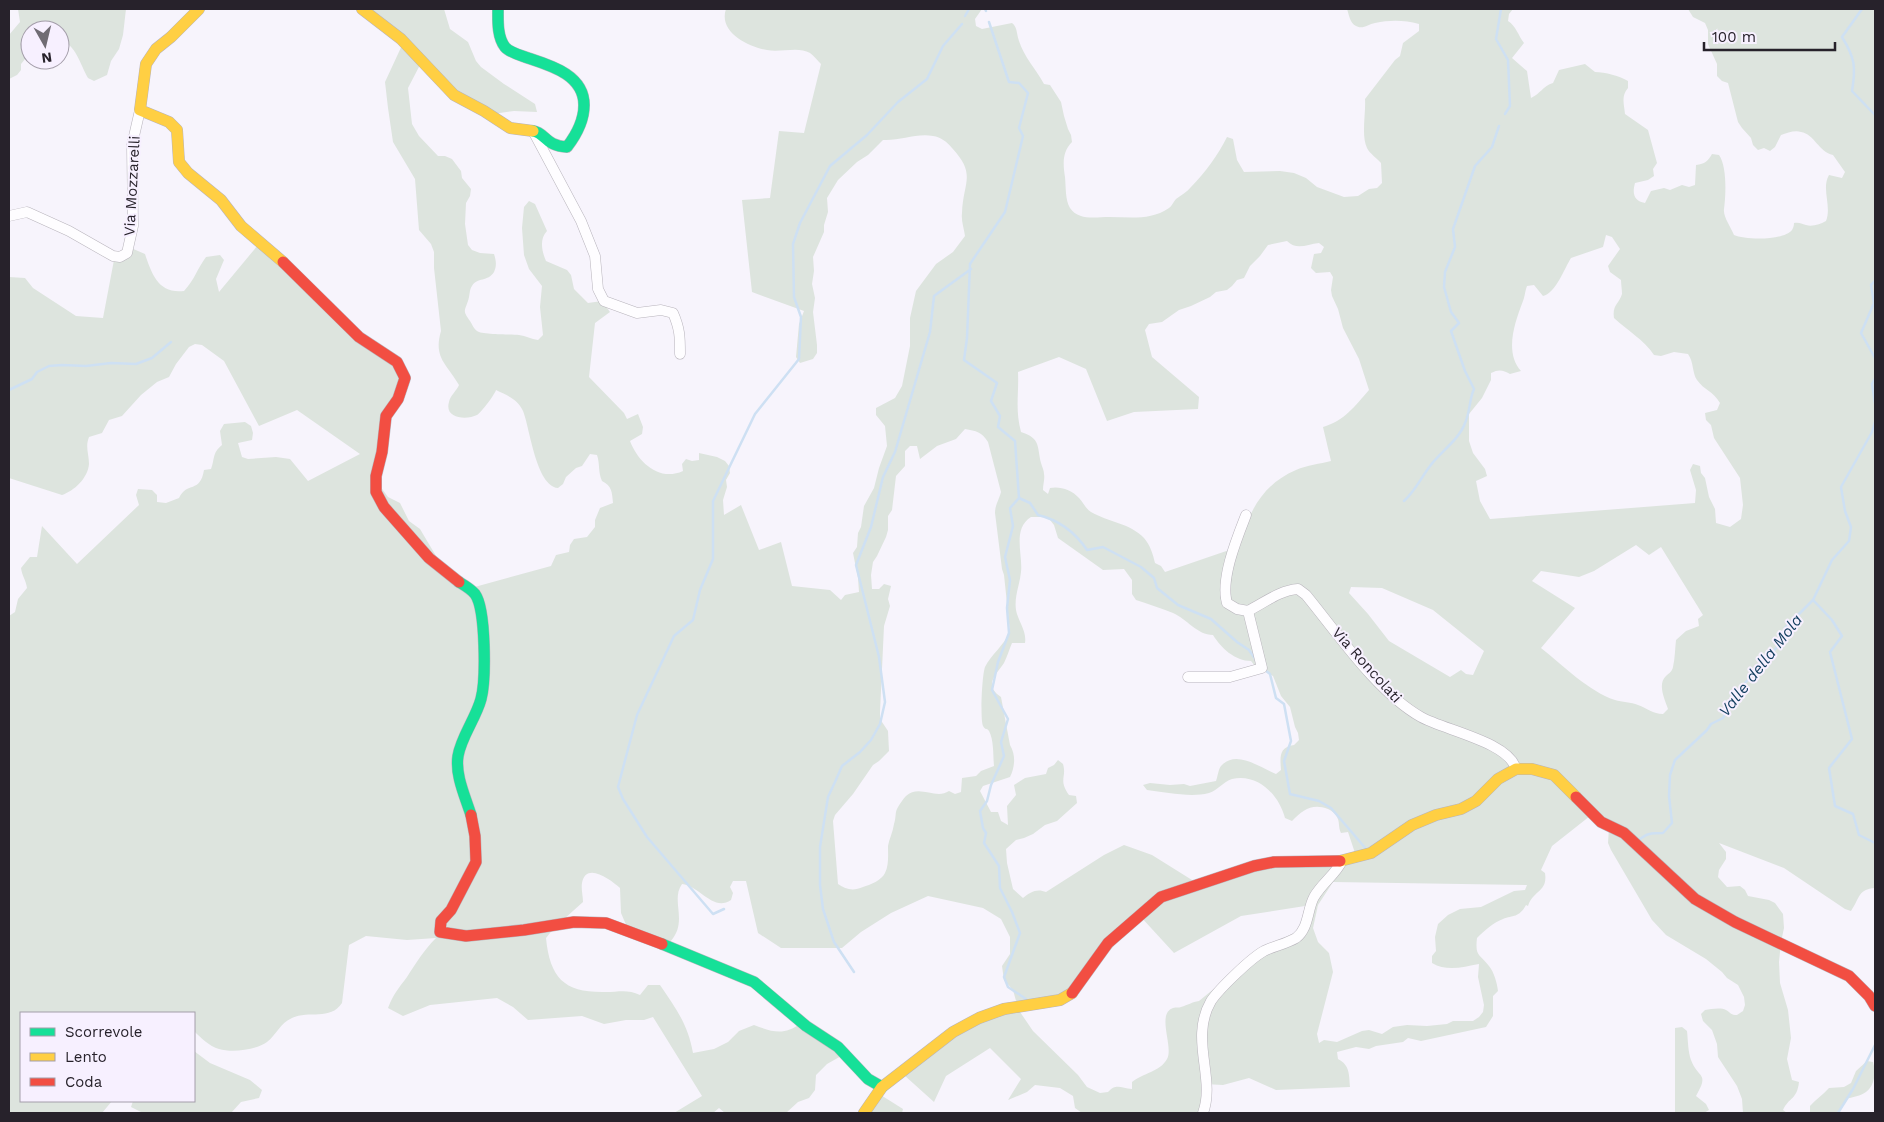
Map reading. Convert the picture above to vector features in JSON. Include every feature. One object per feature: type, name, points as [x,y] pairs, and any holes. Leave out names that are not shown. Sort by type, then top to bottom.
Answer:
[{"type":"street","points":[[199,9],[156,49],[146,64],[140,110],[169,122],[177,130],[179,162],[188,173],[221,200],[241,226],[288,266],[359,337],[397,362],[405,378],[398,399],[386,416],[382,452],[376,476],[376,492],[384,507],[429,558],[475,594],[480,608],[483,627],[484,680],[481,700],[458,755],[458,774],[471,815],[475,836],[476,862],[450,910],[441,921],[440,932],[466,936],[524,930],[574,922],[606,923],[639,934],[754,982],[806,1026],[838,1047],[868,1079],[882,1087]]},
{"type":"street","points":[[362,9],[400,39],[454,95],[510,128],[539,132],[546,142],[557,147],[567,147],[575,138],[582,124],[585,110],[584,95],[578,83],[553,66],[516,53],[506,47],[498,27],[498,9]]},
{"type":"street","name":"Via Mozzarelli","points":[[9,216],[27,212],[69,230],[114,256],[120,257],[127,252],[133,226],[132,145],[140,110]]},
{"type":"street","points":[[532,130],[581,221],[595,256],[598,288],[604,301],[637,313],[661,310],[672,313],[678,325],[681,338],[680,354]]},
{"type":"street","points":[[1188,677],[1230,677],[1262,668],[1248,611],[1237,609],[1228,603],[1225,594],[1226,582],[1239,532],[1246,514]]},
{"type":"street","name":"Via Roncolati","points":[[1248,611],[1278,594],[1298,589],[1306,595],[1372,675],[1396,700],[1422,718],[1498,749],[1514,762],[1516,769]]},
{"type":"street","points":[[864,1113],[882,1087],[953,1032],[979,1018],[1004,1009],[1060,1000],[1072,993],[1108,943],[1161,897],[1241,870],[1268,863],[1342,861],[1371,853],[1412,824],[1461,809],[1476,801],[1498,779],[1516,769],[1532,769],[1554,775],[1601,822],[1624,833],[1695,899],[1735,922],[1849,976],[1869,996],[1875,1006]]},
{"type":"street","points":[[1203,1113],[1207,1096],[1202,1028],[1211,1001],[1249,961],[1263,952],[1295,939],[1301,933],[1314,897],[1338,870],[1342,861]]},
{"type":"shaded area","points":[[18,9],[126,9],[123,35],[119,49],[111,61],[107,75],[94,81],[88,78],[74,50],[70,46],[70,20],[20,20],[20,22]]},
{"type":"shaded area","points":[[357,9],[444,9],[450,29],[468,42],[476,61],[481,67],[535,104],[537,112],[514,111],[493,114],[464,102],[421,63],[408,88],[412,124],[419,136],[438,156],[452,159],[461,171],[462,178],[471,189],[466,203],[465,224],[468,245],[472,250],[480,253],[494,254],[495,256],[496,265],[492,275],[477,281],[470,289],[465,311],[466,315],[475,329],[480,332],[519,335],[538,340],[543,335],[540,307],[542,286],[529,269],[524,255],[522,228],[524,207],[529,201],[535,204],[547,231],[542,242],[542,250],[546,261],[567,270],[571,275],[574,289],[588,303],[602,301],[610,312],[595,323],[589,377],[624,413],[627,419],[638,414],[643,427],[642,434],[630,441],[638,456],[650,468],[666,474],[683,471],[682,464],[686,459],[692,461],[699,460],[699,453],[725,461],[729,466],[730,473],[726,480],[727,487],[723,500],[724,515],[741,505],[759,550],[781,542],[792,586],[830,590],[841,600],[845,595],[859,592],[853,553],[857,547],[864,506],[874,488],[887,446],[885,426],[876,415],[876,408],[895,398],[902,386],[910,346],[910,318],[916,291],[936,264],[953,252],[965,236],[962,216],[967,179],[966,172],[960,157],[946,142],[927,135],[883,140],[838,180],[827,198],[828,212],[824,232],[813,257],[814,271],[812,284],[815,298],[813,312],[817,353],[813,359],[800,363],[796,357],[799,324],[804,311],[752,292],[742,200],[770,198],[779,131],[804,133],[821,64],[810,53],[805,51],[767,50],[744,42],[736,37],[726,25],[726,9],[982,9],[975,19],[976,26],[982,29],[1012,23],[1027,58],[1044,84],[1050,85],[1061,102],[1072,142],[1066,150],[1064,163],[1068,205],[1074,212],[1083,217],[1132,218],[1154,215],[1170,207],[1206,170],[1227,137],[1233,139],[1237,160],[1244,172],[1280,171],[1294,173],[1306,178],[1317,187],[1344,197],[1358,196],[1369,189],[1377,188],[1382,183],[1381,163],[1368,150],[1365,143],[1365,99],[1400,56],[1403,43],[1419,31],[1419,24],[1392,21],[1359,27],[1352,23],[1347,9],[1513,9],[1509,14],[1508,21],[1515,28],[1524,43],[1512,58],[1527,71],[1531,98],[1553,83],[1559,70],[1585,64],[1595,72],[1621,77],[1628,81],[1628,88],[1624,97],[1625,114],[1648,130],[1657,163],[1653,169],[1654,176],[1648,180],[1635,183],[1634,194],[1638,201],[1645,203],[1651,191],[1664,188],[1670,190],[1682,185],[1689,187],[1695,185],[1696,165],[1706,162],[1712,154],[1719,155],[1725,173],[1724,212],[1726,219],[1734,235],[1755,239],[1773,238],[1787,234],[1792,230],[1794,223],[1811,226],[1826,221],[1828,215],[1827,180],[1829,175],[1842,178],[1845,172],[1833,155],[1824,150],[1806,133],[1799,131],[1781,135],[1775,147],[1770,151],[1764,148],[1758,150],[1753,145],[1751,138],[1738,122],[1728,83],[1722,81],[1717,76],[1717,64],[1708,44],[1708,30],[1705,23],[1693,17],[1688,9],[1875,9],[1875,888],[1862,892],[1851,911],[1845,909],[1784,868],[1719,843],[1726,852],[1726,859],[1719,870],[1718,877],[1727,887],[1740,886],[1748,896],[1775,903],[1783,914],[1784,928],[1779,962],[1780,983],[1788,1010],[1791,1038],[1787,1059],[1792,1080],[1799,1082],[1795,1095],[1783,1110],[1787,1113],[1743,1113],[1742,1099],[1737,1086],[1718,1057],[1717,1044],[1712,1030],[1703,1021],[1701,1014],[1705,1010],[1716,1009],[1724,1009],[1735,1015],[1743,1011],[1745,1005],[1744,997],[1738,985],[1727,978],[1706,959],[1666,935],[1652,920],[1611,850],[1608,843],[1609,828],[1590,816],[1552,846],[1541,870],[1545,873],[1544,884],[1528,906],[1526,905],[1516,915],[1496,922],[1477,938],[1477,952],[1492,971],[1498,991],[1493,996],[1493,1016],[1486,1027],[1421,1041],[1408,1038],[1403,1042],[1376,1046],[1369,1049],[1356,1047],[1337,1052],[1338,1059],[1347,1067],[1350,1087],[1276,1090],[1249,1078],[1223,1085],[1204,1084],[1199,1113],[1082,1113],[1075,1108],[1073,1096],[1060,1088],[1035,1085],[1027,1092],[1008,1100],[1021,1079],[990,1048],[946,1076],[934,1102],[904,1075],[973,1022],[1018,1008],[1013,990],[1004,980],[1002,966],[1010,954],[1010,937],[1001,919],[983,908],[928,896],[891,913],[861,932],[842,948],[781,948],[758,933],[746,881],[733,881],[730,887],[733,893],[731,900],[724,903],[712,901],[695,889],[682,884],[678,897],[678,926],[670,942],[630,934],[621,913],[620,888],[599,874],[588,873],[582,883],[583,902],[554,928],[546,938],[551,964],[562,981],[580,990],[592,992],[627,991],[640,995],[648,985],[660,985],[685,1025],[693,1053],[714,1049],[728,1042],[739,1031],[754,1025],[778,1032],[789,1030],[801,1023],[843,1055],[827,1064],[816,1075],[815,1090],[809,1098],[798,1102],[786,1113],[725,1113],[719,1108],[713,1113],[674,1113],[702,1096],[653,1017],[644,1020],[626,1020],[604,1024],[582,1016],[528,1020],[513,1007],[497,998],[430,1005],[403,1016],[388,1008],[390,1003],[396,991],[420,957],[436,938],[407,940],[366,936],[349,945],[342,1003],[337,1008],[325,1014],[292,1018],[284,1023],[267,1042],[250,1049],[224,1050],[209,1044],[195,1032],[195,1012],[20,1012],[20,1102],[111,1102],[102,1113],[9,1113],[9,616],[15,612],[18,599],[27,588],[21,568],[30,557],[37,557],[42,526],[77,564],[139,505],[136,495],[138,489],[152,490],[157,495],[157,502],[166,503],[179,498],[182,493],[200,482],[204,470],[211,469],[215,453],[222,445],[220,431],[224,424],[245,422],[251,426],[252,440],[238,443],[242,457],[248,459],[276,457],[290,459],[308,481],[360,454],[297,410],[259,426],[224,361],[202,345],[195,344],[189,347],[169,377],[157,382],[141,395],[122,416],[109,420],[102,433],[89,437],[87,444],[88,469],[80,483],[71,490],[62,495],[9,478],[9,277],[25,278],[33,288],[76,316],[103,318],[114,260],[131,248],[145,254],[158,282],[168,289],[175,291],[184,291],[206,257],[220,255],[224,260],[216,279],[219,292],[263,239],[337,315],[403,367],[394,402],[380,486],[388,497],[400,503],[409,521],[420,529],[439,561],[471,588],[551,566],[556,555],[569,552],[570,545],[574,539],[587,537],[595,527],[595,520],[600,508],[613,503],[611,490],[601,478],[597,455],[590,454],[582,466],[576,468],[566,477],[563,484],[558,488],[550,485],[539,467],[523,411],[515,400],[508,396],[496,390],[482,411],[473,417],[457,417],[450,412],[448,408],[450,400],[459,385],[440,354],[439,340],[441,331],[434,252],[431,244],[419,230],[415,179],[393,142],[385,82],[404,41]],"holes":[[[1606,235],[1612,237],[1620,249],[1608,266],[1610,272],[1621,280],[1622,294],[1615,307],[1614,318],[1640,340],[1654,355],[1661,356],[1674,352],[1688,354],[1697,380],[1720,403],[1717,410],[1705,413],[1706,420],[1711,425],[1714,438],[1740,478],[1743,505],[1741,519],[1730,527],[1716,523],[1715,509],[1709,497],[1705,478],[1701,473],[1700,466],[1693,464],[1690,470],[1696,490],[1695,503],[1490,519],[1480,501],[1476,481],[1487,476],[1485,469],[1473,453],[1469,441],[1469,414],[1482,398],[1491,380],[1491,373],[1501,370],[1510,374],[1521,371],[1513,355],[1512,346],[1514,327],[1527,286],[1534,285],[1543,296],[1548,294],[1556,286],[1571,258],[1603,247]],[[1287,241],[1295,246],[1319,243],[1324,247],[1321,253],[1314,254],[1311,268],[1316,273],[1330,272],[1333,277],[1332,296],[1343,328],[1359,359],[1369,390],[1343,417],[1323,427],[1331,461],[1300,468],[1284,476],[1265,492],[1252,512],[1238,547],[1165,572],[1161,566],[1155,563],[1148,544],[1138,533],[1091,512],[1076,495],[1069,491],[1062,488],[1050,488],[1048,494],[1043,490],[1044,473],[1037,444],[1032,437],[1021,432],[1019,424],[1018,372],[1059,357],[1086,369],[1107,421],[1134,412],[1198,409],[1199,397],[1152,357],[1145,330],[1149,324],[1162,322],[1179,310],[1210,297],[1216,292],[1227,290],[1237,280],[1244,278],[1250,266],[1268,245]],[[965,429],[976,431],[986,439],[1001,492],[995,513],[1010,632],[985,667],[982,697],[982,722],[992,739],[994,766],[981,771],[976,776],[962,778],[961,792],[955,794],[949,791],[939,794],[916,791],[906,796],[896,811],[888,846],[888,860],[885,873],[876,882],[856,889],[847,889],[838,884],[833,821],[835,815],[853,794],[873,765],[889,751],[888,731],[880,719],[880,712],[884,626],[890,606],[888,599],[891,586],[884,584],[879,589],[872,589],[871,575],[873,562],[886,537],[888,516],[892,510],[896,476],[905,466],[905,451],[910,446],[917,446],[920,459],[937,446],[956,439]],[[1031,517],[1044,517],[1054,525],[1058,538],[1103,570],[1124,569],[1132,580],[1132,594],[1136,600],[1173,613],[1197,630],[1213,635],[1229,653],[1239,659],[1251,661],[1255,666],[1273,676],[1281,696],[1290,707],[1299,740],[1294,745],[1283,750],[1281,770],[1276,774],[1248,761],[1234,759],[1227,761],[1221,766],[1216,781],[1190,786],[1184,784],[1150,783],[1143,785],[1147,790],[1186,795],[1202,794],[1212,792],[1232,779],[1250,779],[1266,788],[1278,801],[1285,818],[1292,821],[1312,807],[1322,807],[1332,811],[1338,819],[1341,833],[1348,832],[1357,859],[1245,869],[1200,885],[1152,855],[1124,845],[1104,855],[1046,892],[1034,891],[1023,898],[1013,889],[1006,849],[1016,840],[1033,834],[1045,825],[1057,821],[1077,803],[1076,796],[1069,795],[1066,790],[1063,782],[1063,764],[1058,760],[1048,768],[1046,774],[1025,778],[1014,785],[1016,795],[1007,806],[1008,825],[1001,821],[998,812],[991,812],[980,791],[983,786],[1010,777],[1014,765],[1014,757],[1001,697],[996,693],[992,684],[1004,663],[1012,643],[1025,643],[1024,630],[1016,610],[1016,595],[1021,572],[1020,535],[1025,522]],[[1636,545],[1649,555],[1661,547],[1703,615],[1698,619],[1699,626],[1686,631],[1676,640],[1673,669],[1663,679],[1662,683],[1662,692],[1668,709],[1663,714],[1635,704],[1615,700],[1595,691],[1541,648],[1575,608],[1532,581],[1541,571],[1579,577],[1594,571]],[[1351,587],[1382,588],[1433,610],[1484,651],[1473,675],[1466,674],[1461,670],[1450,677],[1389,641],[1349,593]],[[1333,882],[1527,885],[1525,890],[1514,891],[1481,907],[1460,909],[1448,915],[1438,924],[1435,937],[1436,951],[1432,956],[1432,963],[1449,968],[1479,964],[1478,977],[1484,1005],[1483,1012],[1479,1017],[1473,1021],[1453,1021],[1447,1024],[1427,1026],[1407,1025],[1393,1027],[1382,1034],[1369,1030],[1362,1031],[1337,1042],[1324,1040],[1319,1043],[1317,1034],[1333,972],[1329,953],[1318,942],[1313,928],[1318,905]],[[1305,906],[1300,928],[1294,933],[1265,947],[1199,1001],[1168,1011],[1165,1024],[1169,1054],[1167,1059],[1156,1070],[1132,1082],[1132,1089],[1116,1087],[1108,1092],[1100,1093],[1087,1087],[1078,1075],[1033,1031],[1018,1009],[1072,994],[1140,916],[1174,953],[1241,916]]]},
{"type":"shaded area","points":[[20,22],[21,70],[17,75],[9,79],[9,35]]},
{"type":"shaded area","points":[[1682,1027],[1687,1031],[1691,1060],[1702,1079],[1696,1096],[1706,1104],[1709,1110],[1704,1113],[1675,1113],[1675,1028]]},
{"type":"shaded area","points":[[195,1052],[210,1063],[250,1080],[262,1090],[259,1098],[241,1102],[231,1113],[143,1113],[131,1107],[133,1102],[195,1102]]},
{"type":"shaded area","points":[[1867,1061],[1873,1062],[1874,1078],[1866,1092],[1846,1099],[1837,1113],[1810,1113],[1810,1106],[1829,1088],[1844,1087],[1851,1083],[1856,1071]]},
{"type":"shaded area","points":[[876,1092],[903,1109],[902,1113],[864,1113]]},
{"type":"waterway","points":[[965,16],[969,9]]},
{"type":"waterway","name":"Valle della Mola","points":[[1501,9],[1496,39],[1508,60],[1510,106],[1505,114]]},
{"type":"waterway","name":"Valle della Mola","points":[[1862,9],[1842,37],[1852,57],[1854,75],[1852,91],[1875,115]]},
{"type":"waterway","points":[[989,22],[1009,82],[1019,83],[1028,93],[1019,128],[1023,136],[1005,212],[970,264],[967,338],[964,360],[997,383],[991,401],[1000,416],[998,427],[1015,441],[1019,498],[1010,508],[1013,526],[1005,557],[1010,580],[1007,608],[1009,633],[998,662],[992,690],[1008,719],[1001,742],[1004,756],[991,785],[987,801],[980,811],[983,828],[986,833],[984,843],[999,866],[1000,888],[1020,933],[1004,977],[1008,987],[1026,999]]},
{"type":"waterway","points":[[724,909],[713,914],[647,837],[623,799],[618,787],[637,715],[674,636],[693,620],[700,590],[713,559],[713,501],[755,414],[799,359],[801,317],[794,297],[793,244],[800,223],[830,166],[867,135],[898,102],[927,79],[943,46],[962,24]]},
{"type":"waterway","name":"Valle della Mola","points":[[1404,501],[1415,489],[1434,461],[1458,435],[1467,419],[1474,389],[1465,371],[1451,331],[1459,323],[1451,312],[1444,287],[1445,272],[1455,247],[1453,229],[1475,166],[1492,147],[1499,126]]},
{"type":"waterway","points":[[854,972],[834,942],[823,909],[820,885],[820,847],[828,797],[842,766],[860,752],[871,740],[880,724],[885,702],[879,657],[856,565],[871,527],[883,477],[895,452],[930,332],[934,296],[971,269]]},
{"type":"waterway","name":"Valle della Mola","points":[[1875,281],[1871,285],[1874,303],[1861,333],[1875,358]]},
{"type":"waterway","points":[[9,390],[32,379],[37,372],[49,366],[86,366],[111,363],[136,364],[152,358],[171,342]]},
{"type":"waterway","name":"Valle della Mola","points":[[1875,379],[1872,384],[1875,403]]},
{"type":"waterway","name":"Valle della Mola","points":[[1638,841],[1649,834],[1663,833],[1672,823],[1669,796],[1670,775],[1675,760],[1711,724],[1723,718],[1737,692],[1779,645],[1785,628],[1813,600],[1832,560],[1849,541],[1851,527],[1845,511],[1841,487],[1872,432],[1875,422]]},
{"type":"waterway","points":[[1019,498],[1030,503],[1038,515],[1053,520],[1066,528],[1087,550],[1103,547],[1141,567],[1154,578],[1157,588],[1178,605],[1211,619],[1249,650],[1256,660]]},
{"type":"waterway","name":"Valle della Mola","points":[[1813,600],[1832,620],[1842,636],[1830,652],[1852,739],[1829,768],[1835,806],[1853,814],[1859,835],[1875,843]]},
{"type":"waterway","points":[[1265,670],[1270,674],[1276,698],[1284,704],[1291,741],[1284,761],[1290,794],[1319,801],[1331,808],[1367,850]]},
{"type":"waterway","name":"Valle della Mola","points":[[1838,1113],[1853,1089],[1875,1045]]},
{"type":"traffic: fast","points":[[498,9],[499,33],[502,43],[507,49],[564,72],[572,78],[582,94],[584,111],[581,122],[567,147],[554,144],[541,134],[533,131]]},
{"type":"traffic: fast","points":[[459,582],[473,592],[479,602],[484,645],[484,677],[481,699],[462,742],[457,763],[463,793],[471,815]]},
{"type":"traffic: fast","points":[[662,944],[754,982],[806,1026],[838,1047],[868,1079],[882,1087]]},
{"type":"traffic: slow","points":[[199,9],[156,49],[146,64],[140,110],[169,122],[177,130],[179,162],[188,173],[221,200],[241,226],[283,262]]},
{"type":"traffic: slow","points":[[362,9],[401,39],[454,95],[510,128],[533,131]]},
{"type":"traffic: slow","points":[[1340,861],[1371,853],[1412,825],[1436,815],[1461,809],[1476,801],[1498,779],[1516,769],[1532,769],[1554,775],[1576,797]]},
{"type":"traffic: slow","points":[[864,1113],[882,1087],[953,1032],[979,1018],[1004,1009],[1060,1000],[1072,993]]},
{"type":"traffic: jam","points":[[283,262],[359,337],[397,362],[405,378],[398,399],[386,416],[382,452],[376,476],[376,492],[384,507],[429,558],[459,582]]},
{"type":"traffic: jam","points":[[1576,797],[1601,822],[1624,833],[1695,899],[1735,922],[1849,976],[1869,996],[1875,1006]]},
{"type":"traffic: jam","points":[[471,815],[475,836],[476,862],[451,910],[441,921],[440,932],[466,936],[524,930],[574,922],[606,923],[662,944]]},
{"type":"traffic: jam","points":[[1072,993],[1108,943],[1161,897],[1254,866],[1274,862],[1340,861]]}]
